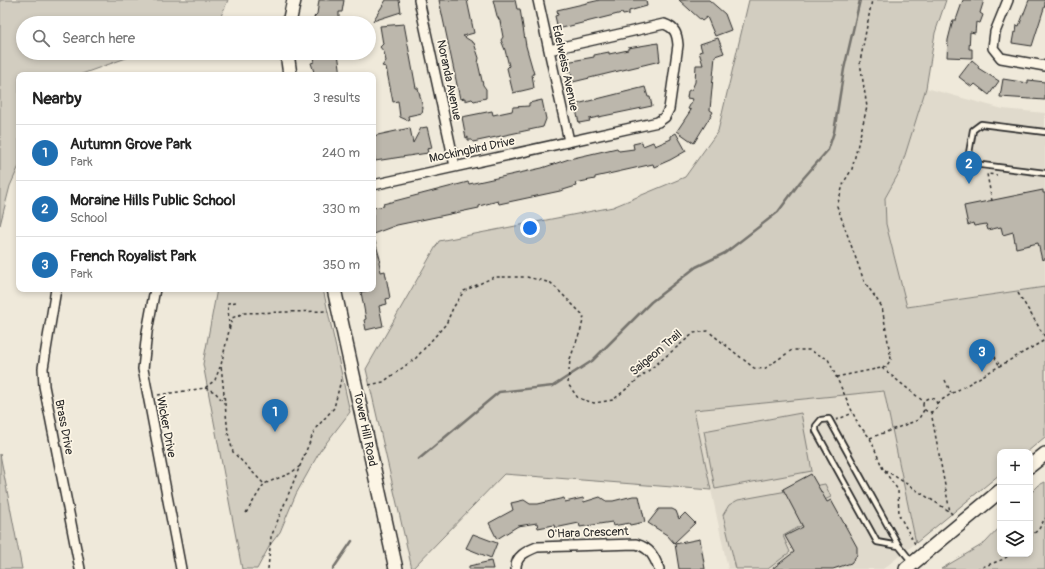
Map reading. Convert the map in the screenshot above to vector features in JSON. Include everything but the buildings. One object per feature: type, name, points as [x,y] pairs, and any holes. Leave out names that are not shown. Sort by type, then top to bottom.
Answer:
[{"type":"street","points":[[291,16],[294,0]]},
{"type":"street","name":"Noranda Avenue","points":[[419,0],[455,166]]},
{"type":"street","name":"Edelweiss Avenue","points":[[538,0],[568,141]]},
{"type":"street","points":[[1008,0],[995,32],[993,48],[1001,58],[1045,66]]},
{"type":"street","name":"Mockingbird Drive","points":[[376,184],[658,122],[665,117],[669,109],[678,45],[677,34],[672,27],[664,24],[549,50]]},
{"type":"street","points":[[288,60],[290,72]]},
{"type":"street","name":"Brass Drive","points":[[56,292],[43,368],[44,380],[80,569]]},
{"type":"street","name":"Wicker Drive","points":[[154,292],[147,332],[143,369],[181,569]]},
{"type":"street","name":"Tower Hill Road","points":[[335,292],[396,569]]},
{"type":"street","points":[[1033,464],[1045,454]]},
{"type":"street","points":[[909,566],[997,493]]},
{"type":"street","name":"O'Hara Crescent","points":[[516,569],[519,557],[526,551],[537,547],[636,544],[645,546],[653,555],[659,569]]},
{"type":"lane","points":[[1045,132],[981,124],[972,130],[968,159],[974,164],[1045,173]]},
{"type":"lane","points":[[899,546],[877,542],[816,431],[816,426],[820,420],[829,419],[899,546],[909,566]]},
{"type":"path","points":[[836,377],[886,367],[891,359],[882,307],[864,281],[837,206],[844,182],[852,169],[867,107],[860,62],[872,0]]},
{"type":"path","points":[[992,201],[987,174],[1002,175]]},
{"type":"path","name":"Saigeon Trail","points":[[369,385],[383,382],[416,358],[446,324],[453,308],[464,291],[494,277],[527,277],[551,284],[584,316],[570,359],[568,384],[578,398],[594,403],[613,400],[694,333],[708,331],[754,368],[764,369],[792,350],[810,350],[828,359],[858,424],[870,438],[883,469],[898,490],[899,515],[915,544]]},
{"type":"path","points":[[1018,293],[1045,337]]},
{"type":"path","points":[[230,330],[227,321],[228,302],[236,302]]},
{"type":"path","points":[[206,388],[215,380],[221,365],[232,318],[244,313],[329,311]]},
{"type":"path","points":[[924,410],[931,412],[937,408],[938,403],[951,394],[1045,340]]},
{"type":"path","points":[[992,351],[1000,366]]},
{"type":"path","points":[[221,365],[228,433],[233,452],[264,484]]},
{"type":"path","points":[[882,368],[924,401]]},
{"type":"path","points":[[268,569],[272,538],[315,429],[334,408],[340,381],[343,376]]},
{"type":"path","points":[[945,380],[951,394]]},
{"type":"path","points":[[158,395],[206,388],[215,392],[225,404]]},
{"type":"path","points":[[924,401],[931,397],[938,403]]},
{"type":"path","points":[[870,438],[918,420],[924,410],[924,401]]},
{"type":"path","points":[[931,412],[950,512]]},
{"type":"path","points":[[830,422],[853,414]]},
{"type":"path","points":[[246,513],[264,484],[291,473],[300,466]]},
{"type":"path","points":[[883,469],[950,512],[960,524]]},
{"type":"path","points":[[1033,534],[1039,529],[1045,518]]},
{"type":"path","points":[[977,569],[1006,557]]},
{"type":"shaded area","points":[[0,0],[228,0],[221,16],[16,16],[16,60],[121,60],[87,72],[16,72],[16,173],[10,186],[0,225]]},
{"type":"shaded area","points":[[749,0],[946,0],[935,33],[926,88],[900,171],[885,198],[886,224],[907,307],[1045,287],[1045,437],[1031,449],[997,449],[997,476],[916,543],[884,391],[694,410],[711,490],[504,474],[412,569],[366,369],[439,241],[613,207],[685,177],[718,131]]},
{"type":"shaded area","points":[[926,88],[1003,109],[1045,113],[1045,287],[906,307],[886,224],[885,198],[900,171]]},
{"type":"shaded area","points":[[216,292],[324,292],[350,412],[320,451],[296,494],[280,532],[270,545],[257,569],[242,569],[203,364]]},
{"type":"shaded area","points":[[884,391],[916,543],[883,569],[728,569],[694,410]]},
{"type":"shaded area","points":[[801,413],[812,471],[715,489],[704,431]]},
{"type":"shaded area","points":[[0,454],[22,569],[0,569]]},
{"type":"shaded area","points":[[1045,482],[1045,569],[941,569],[985,543],[997,530],[997,557],[1033,557],[1033,491]]},
{"type":"shaded area","points":[[825,484],[831,497],[811,506],[806,523],[783,536],[790,552],[768,569],[736,569],[723,515],[729,505],[738,500]]},
{"type":"waterway","points":[[419,459],[499,392],[553,386],[592,361],[651,302],[696,267],[725,253],[778,212],[800,182],[828,150],[834,132],[844,69],[860,0]]},
{"type":"waterway","points":[[333,569],[352,541]]},
{"type":"place","name":"Moraine Hills Public School","points":[[969,184]]},
{"type":"place","name":"French Royalist Park","points":[[982,372]]},
{"type":"place","name":"Autumn Grove Park","points":[[275,432]]}]
